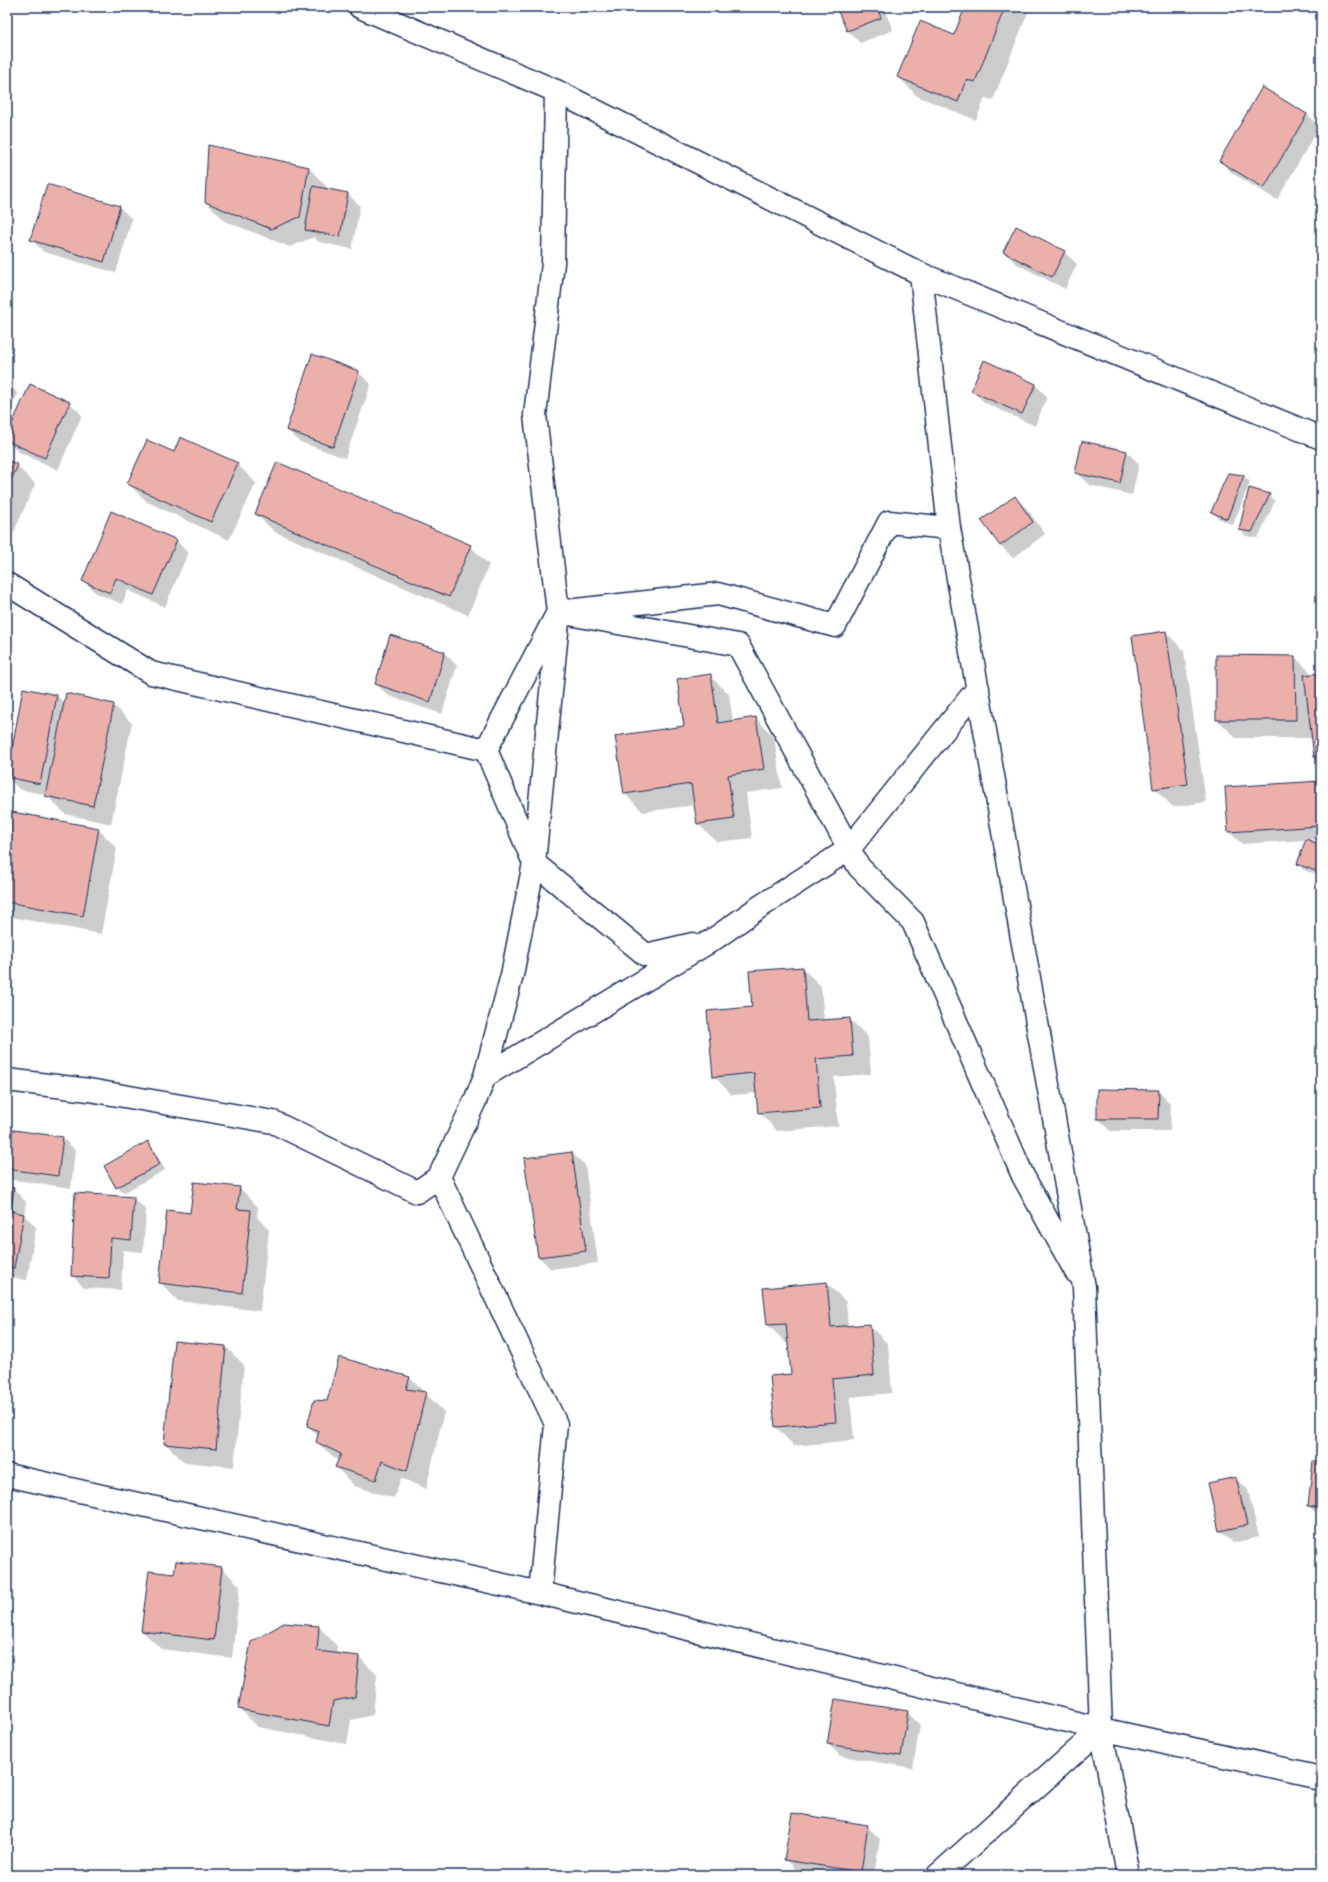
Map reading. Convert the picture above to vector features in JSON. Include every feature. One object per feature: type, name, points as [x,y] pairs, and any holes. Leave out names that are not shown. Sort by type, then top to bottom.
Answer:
[{"type":"street","points":[[360,7],[556,91],[921,274],[1321,438]]},
{"type":"street","points":[[7,1080],[89,1090],[273,1122],[417,1192],[439,1177],[475,1102],[485,1076],[512,975],[534,863],[558,612],[535,415],[553,263],[556,91]]},
{"type":"street","points":[[921,274],[949,528],[1084,1287],[1101,1729],[1128,1875]]},
{"type":"street","points":[[558,612],[718,594],[835,626],[889,522],[949,528]]},
{"type":"street","points":[[7,584],[151,674],[486,750]]},
{"type":"street","points":[[486,750],[558,612]]},
{"type":"street","points":[[558,612],[738,645],[860,867],[913,922],[1023,1176],[1084,1287]]},
{"type":"street","points":[[485,1076],[714,939],[758,908],[849,849],[978,688]]},
{"type":"street","points":[[486,750],[534,863],[646,955],[714,939]]},
{"type":"street","points":[[439,1177],[556,1424],[540,1593]]},
{"type":"street","points":[[7,1474],[540,1593],[1101,1729],[1321,1777]]},
{"type":"street","points":[[938,1875],[1101,1729]]},
{"type":"building","points":[[836,7],[877,7],[881,18],[847,31]]},
{"type":"building","points":[[965,7],[1005,7],[975,82],[966,80],[958,102],[897,77],[920,21],[954,35]]},
{"type":"building","points":[[1262,87],[1307,114],[1264,188],[1219,161]]},
{"type":"building","points":[[208,145],[309,167],[300,217],[271,229],[205,202]]},
{"type":"building","points":[[47,184],[120,206],[104,262],[30,240]]},
{"type":"building","points":[[313,186],[348,193],[340,237],[305,230]]},
{"type":"building","points":[[1016,226],[1065,251],[1052,277],[1003,252]]},
{"type":"building","points":[[312,354],[359,371],[333,447],[286,430]]},
{"type":"building","points":[[984,360],[1036,384],[1022,414],[971,391]]},
{"type":"building","points":[[30,384],[70,402],[45,458],[7,441],[7,435]]},
{"type":"building","points":[[180,437],[238,463],[211,522],[127,484],[147,440],[174,452]]},
{"type":"building","points":[[1082,441],[1127,451],[1120,483],[1075,473]]},
{"type":"building","points":[[7,460],[18,465],[7,489]]},
{"type":"building","points":[[277,462],[471,545],[449,597],[255,514]]},
{"type":"building","points":[[1228,473],[1244,475],[1227,519],[1211,512]]},
{"type":"building","points":[[1249,488],[1270,494],[1252,532],[1239,530]]},
{"type":"building","points":[[1015,496],[1033,522],[1000,546],[981,520]]},
{"type":"building","points":[[111,511],[177,540],[153,595],[116,578],[110,593],[82,581]]},
{"type":"building","points":[[1166,631],[1188,784],[1153,789],[1132,636]]},
{"type":"building","points":[[390,635],[445,652],[430,702],[375,684]]},
{"type":"building","points":[[1216,655],[1295,656],[1296,720],[1216,720]]},
{"type":"building","points":[[1321,673],[1321,757],[1314,757],[1304,675]]},
{"type":"building","points":[[711,674],[718,723],[756,717],[764,769],[728,775],[734,819],[697,824],[691,784],[624,794],[615,736],[684,726],[677,679]]},
{"type":"building","points":[[23,688],[57,695],[40,784],[7,777]]},
{"type":"building","points":[[66,693],[114,704],[93,806],[45,796]]},
{"type":"building","points":[[1321,781],[1321,826],[1228,832],[1225,787]]},
{"type":"building","points":[[7,811],[99,828],[83,916],[7,902]]},
{"type":"building","points":[[1306,839],[1321,845],[1321,873],[1297,864]]},
{"type":"building","points":[[803,967],[807,1021],[850,1018],[853,1056],[816,1059],[820,1108],[758,1113],[754,1073],[713,1077],[707,1011],[752,1007],[749,971]]},
{"type":"building","points":[[1097,1089],[1159,1090],[1158,1119],[1097,1119]]},
{"type":"building","points":[[7,1129],[63,1137],[58,1176],[7,1169]]},
{"type":"building","points":[[148,1141],[160,1164],[116,1188],[104,1166]]},
{"type":"building","points":[[572,1152],[586,1251],[538,1257],[524,1158]]},
{"type":"building","points":[[194,1182],[240,1187],[237,1209],[251,1210],[242,1293],[159,1283],[167,1210],[190,1213]]},
{"type":"building","points":[[7,1187],[14,1188],[11,1211],[24,1214],[14,1268],[7,1267]]},
{"type":"building","points":[[75,1193],[134,1197],[131,1240],[111,1238],[109,1278],[71,1276]]},
{"type":"building","points":[[827,1282],[831,1327],[870,1324],[874,1375],[832,1379],[836,1422],[775,1427],[770,1376],[791,1374],[786,1324],[767,1325],[763,1288]]},
{"type":"building","points":[[174,1341],[226,1346],[216,1449],[164,1444]]},
{"type":"building","points":[[339,1357],[410,1377],[406,1389],[426,1392],[407,1471],[382,1461],[376,1480],[335,1467],[341,1454],[316,1442],[319,1431],[307,1426],[314,1400],[327,1401]]},
{"type":"building","points":[[1313,1461],[1321,1462],[1321,1508],[1308,1506]]},
{"type":"building","points":[[1236,1477],[1247,1525],[1219,1531],[1208,1483]]},
{"type":"building","points":[[176,1561],[222,1567],[214,1640],[141,1631],[149,1571],[174,1574]]},
{"type":"building","points":[[284,1623],[319,1626],[317,1651],[359,1656],[355,1697],[333,1701],[329,1726],[238,1709],[251,1642]]},
{"type":"building","points":[[835,1699],[908,1711],[901,1756],[827,1744]]},
{"type":"building","points":[[792,1813],[868,1825],[861,1872],[784,1860]]}]
